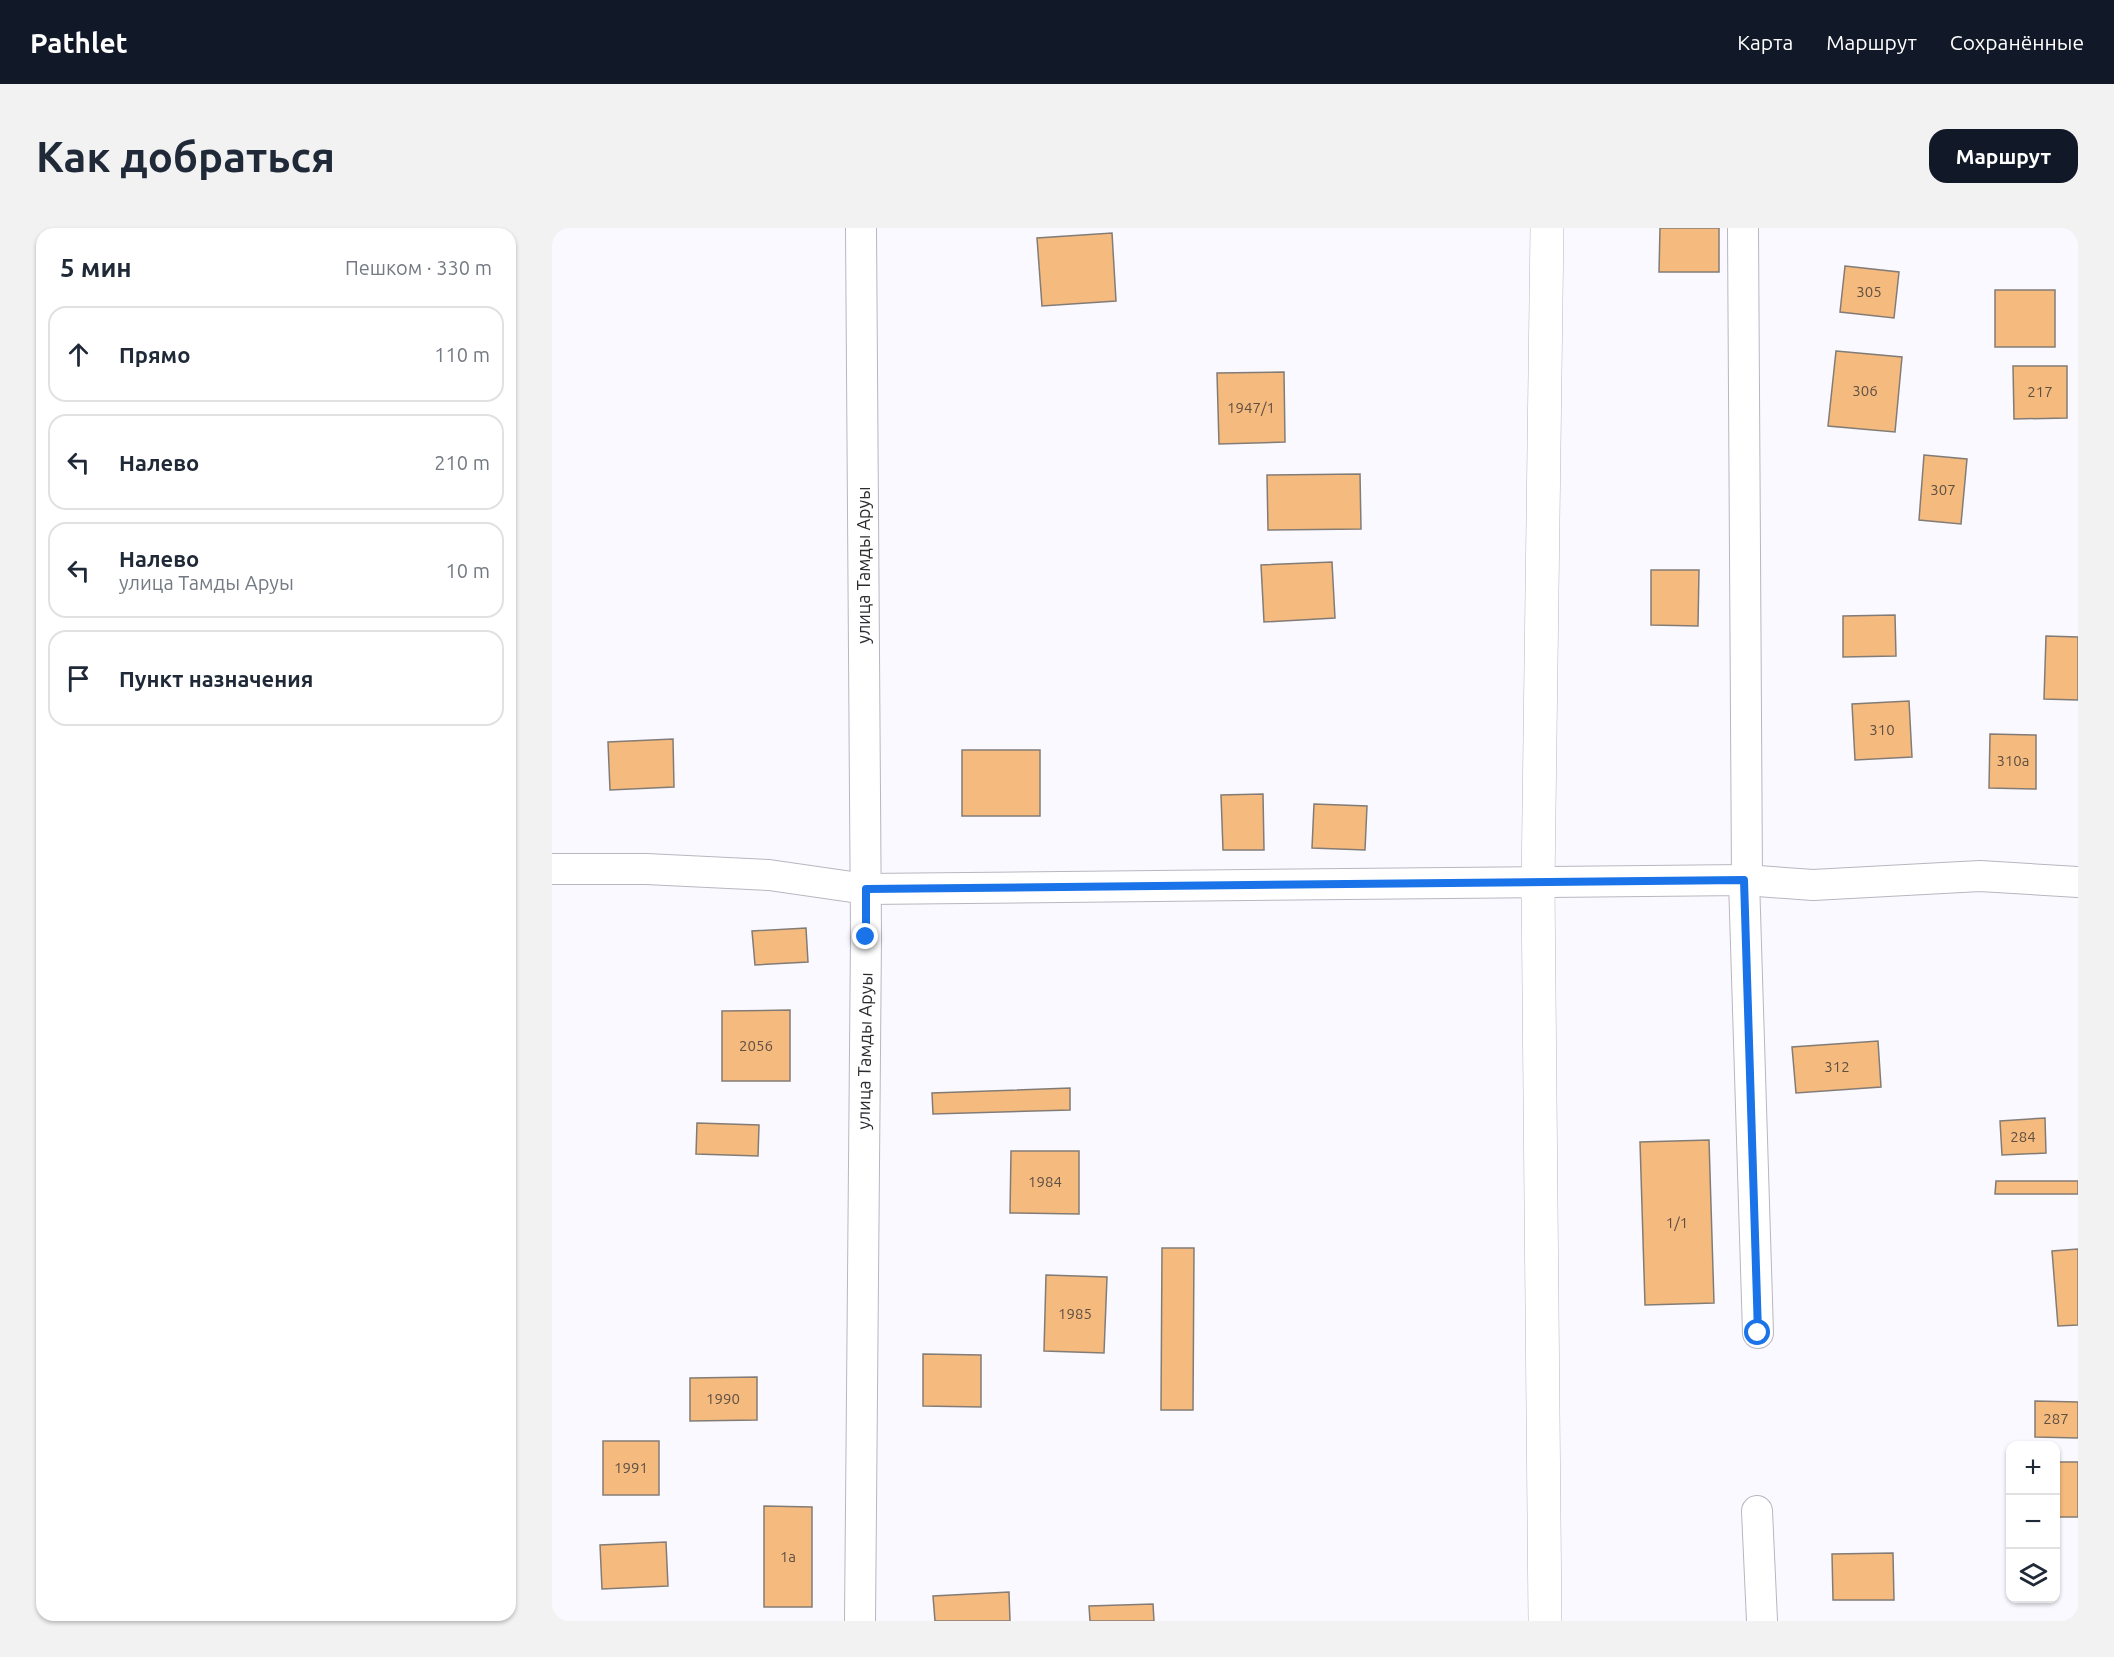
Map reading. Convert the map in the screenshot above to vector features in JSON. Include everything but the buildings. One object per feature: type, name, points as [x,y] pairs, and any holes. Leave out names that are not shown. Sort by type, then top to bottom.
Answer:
[{"type":"street","name":"улица Тамды Аруы","points":[[860,1621],[866,889],[861,228]]},
{"type":"street","points":[[1545,1621],[1538,884],[1547,228]]},
{"type":"street","points":[[1743,228],[1746,880],[1758,1333]]},
{"type":"street","points":[[552,869],[646,869],[769,875],[866,889],[1538,884],[1746,880],[1813,885],[1980,876],[2078,882]]},
{"type":"street","points":[[1757,1511],[1762,1621]]},
{"type":"route","points":[[866,937],[866,889],[1538,884],[1744,880],[1758,1333]]}]
